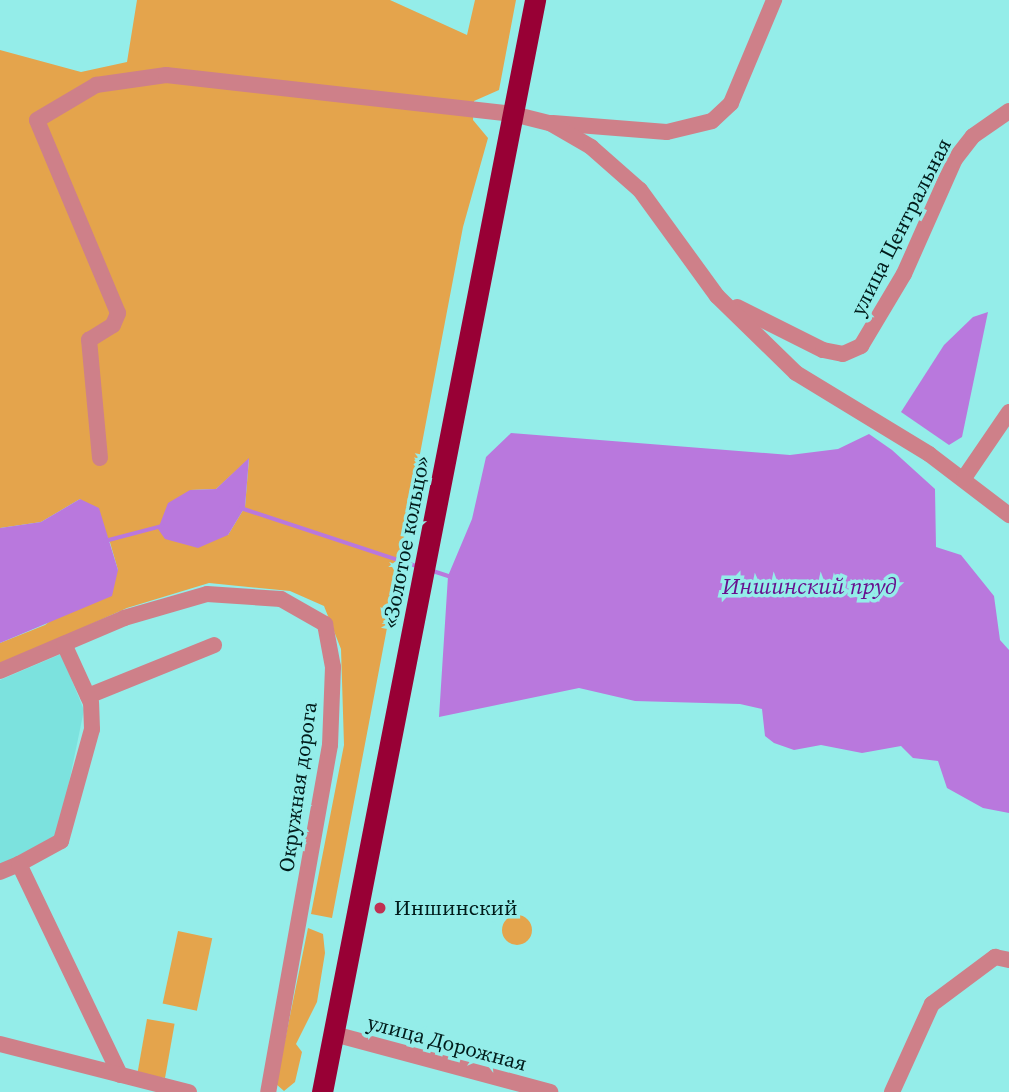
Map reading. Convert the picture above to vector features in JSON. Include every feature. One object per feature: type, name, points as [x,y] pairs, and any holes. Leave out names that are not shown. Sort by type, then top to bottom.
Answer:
[{"type":"highway","name":"«Золотое кольцо»","points":[[322,1092],[535,0]]},
{"type":"street","points":[[100,458],[89,340],[113,326],[118,313],[37,124],[43,111],[109,81],[166,75],[513,114],[550,123],[667,132],[712,121],[731,103],[774,0]]},
{"type":"street","name":"улица Центральная","points":[[717,296],[816,348],[843,354],[861,346],[904,274],[955,159],[978,132],[1009,111]]},
{"type":"street","points":[[550,123],[591,147],[640,190],[717,296],[796,373],[964,478],[1009,515]]},
{"type":"street","points":[[964,478],[1009,412]]},
{"type":"street","name":"Окружная дорога","points":[[0,671],[171,601],[223,593],[294,602],[319,617],[328,632],[330,745],[268,1092]]},
{"type":"street","points":[[0,872],[61,841],[92,729],[88,696],[64,645]]},
{"type":"street","points":[[88,696],[214,645]]},
{"type":"street","points":[[19,864],[120,1075]]},
{"type":"street","points":[[892,1092],[928,1009],[995,957],[1009,960]]},
{"type":"street","name":"улица Дорожная","points":[[334,1034],[550,1092]]},
{"type":"street","points":[[0,1044],[189,1092]]},
{"type":"shaded area","points":[[137,0],[390,0],[467,35],[475,0],[516,0],[499,90],[474,101],[473,120],[488,138],[463,227],[332,918],[311,914],[344,745],[341,649],[324,606],[290,591],[209,583],[127,608],[0,665],[0,643],[45,625],[118,570],[109,539],[80,499],[41,522],[0,528],[0,50],[81,72],[127,62]],"holes":[[[249,459],[245,507],[228,535],[190,490],[216,489]]]},
{"type":"shaded area","points":[[61,654],[84,710],[58,836],[0,866],[0,680]]},
{"type":"shaded area","points":[[517,915],[528,919],[532,930],[528,941],[517,945],[506,941],[502,930],[506,919]]},
{"type":"shaded area","points":[[308,928],[323,934],[325,953],[317,1002],[296,1044],[302,1052],[295,1082],[284,1091],[276,1084]]},
{"type":"shaded area","points":[[178,931],[212,938],[197,1011],[163,1003]]},
{"type":"shaded area","points":[[147,1019],[175,1024],[165,1078],[137,1073]]},
{"type":"water","points":[[988,312],[962,437],[949,445],[901,412],[944,345],[973,317]]},
{"type":"water","name":"Иншинский пруд","points":[[511,433],[790,455],[838,449],[869,434],[892,450],[935,489],[936,547],[961,555],[994,596],[1000,640],[1009,650],[1009,813],[983,808],[947,788],[938,761],[913,758],[901,746],[862,753],[821,745],[794,750],[774,743],[765,736],[762,709],[740,704],[635,701],[579,688],[439,717],[448,576],[472,519],[486,457]]},
{"type":"water","points":[[249,458],[245,507],[228,535],[198,548],[165,539],[158,529],[168,503],[190,490],[216,489]]},
{"type":"water","points":[[80,499],[99,508],[118,570],[112,596],[0,643],[0,528],[41,522]]},
{"type":"waterway","points":[[241,508],[416,566]]},
{"type":"waterway","points":[[105,541],[162,526]]},
{"type":"waterway","points":[[430,570],[448,576]]},
{"type":"place","name":"Иншинский","points":[[380,908]]}]
